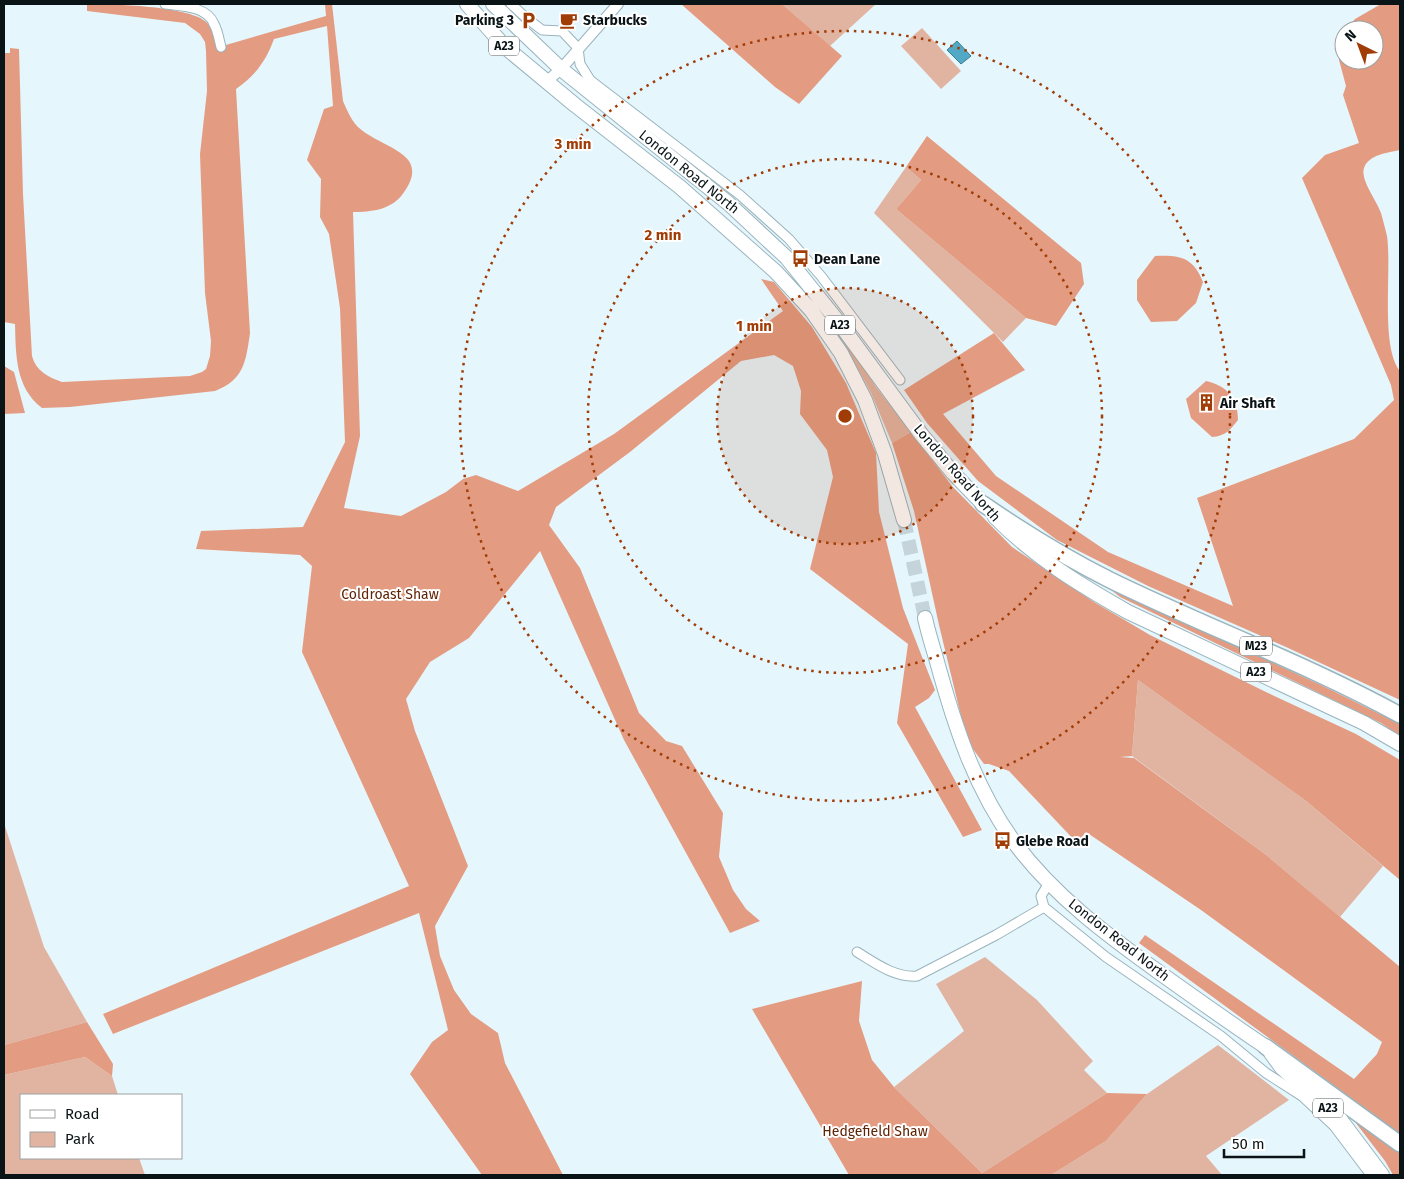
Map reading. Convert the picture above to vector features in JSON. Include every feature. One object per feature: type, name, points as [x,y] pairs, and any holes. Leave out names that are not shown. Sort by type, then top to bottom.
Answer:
[{"type":"highway","name":"M23","points":[[983,504],[1027,534],[1110,580],[1349,689],[1400,715]]},
{"type":"highway","points":[[1266,1047],[1400,1144]]},
{"type":"main road","name":"A23","points":[[467,4],[505,47],[546,82]]},
{"type":"main road","name":"A23","points":[[493,4],[561,69]]},
{"type":"main road","name":"London Road North","points":[[561,69],[728,203],[787,258],[840,324],[921,434],[953,473],[1016,538],[1052,566],[1090,591],[1136,616],[1364,723],[1400,744]]},
{"type":"main road","name":"London Road North","points":[[546,82],[680,188],[776,272],[811,310],[841,354],[865,400],[888,462],[904,520]]},
{"type":"main road","name":"London Road North","points":[[925,618],[952,715],[971,765],[986,797],[1014,842],[1049,883],[1092,923],[1266,1047],[1282,1068],[1340,1119],[1382,1175]]},
{"type":"street","points":[[165,4],[185,6],[203,11],[214,22],[221,47]]},
{"type":"street","points":[[511,4],[542,30],[562,31],[578,48]]},
{"type":"street","points":[[546,82],[561,69],[618,4]]},
{"type":"street","name":"London Road North","points":[[578,48],[580,64],[590,80],[595,98]]},
{"type":"street","name":"London Road North","points":[[590,80],[740,195],[789,239],[821,276],[900,380]]},
{"type":"street","points":[[1049,883],[1041,896],[1044,907],[1106,957],[1221,1036],[1266,1073],[1302,1096],[1334,1126],[1371,1175]]},
{"type":"street","points":[[856,952],[893,972],[907,977],[917,976],[996,935],[1044,907]]},
{"type":"green space","name":"Coldroast Shaw","points":[[87,4],[149,7],[196,16],[205,21],[210,27],[219,47],[326,16],[325,4],[332,4],[343,101],[358,127],[401,154],[409,161],[412,169],[410,181],[402,195],[392,204],[373,211],[353,212],[360,436],[344,508],[401,516],[446,492],[463,479],[476,475],[518,491],[614,434],[783,311],[761,279],[774,282],[812,327],[846,383],[876,453],[879,512],[903,608],[935,690],[929,698],[915,707],[982,830],[963,837],[897,723],[908,644],[810,569],[833,477],[827,450],[800,414],[801,391],[793,366],[774,355],[741,361],[630,452],[556,507],[549,525],[580,568],[639,713],[666,741],[682,746],[723,813],[719,857],[733,890],[746,909],[760,921],[730,933],[624,740],[540,551],[469,638],[430,662],[406,699],[415,731],[468,866],[435,926],[440,956],[454,990],[471,1014],[498,1033],[505,1063],[563,1175],[482,1175],[410,1074],[432,1042],[448,1030],[419,913],[113,1034],[103,1014],[409,886],[302,652],[312,566],[300,555],[196,549],[201,531],[303,527],[345,442],[340,308],[329,234],[320,217],[321,179],[307,160],[324,109],[333,106],[327,26],[274,39],[259,67],[249,79],[236,89],[250,333],[245,361],[238,375],[225,386],[215,391],[70,407],[42,408],[33,400],[22,380],[17,359],[15,324],[4,322],[4,53],[10,53],[10,48],[19,49],[23,194],[32,356],[36,366],[47,376],[62,382],[190,376],[206,369],[210,356],[211,341],[205,293],[200,154],[207,91],[205,42],[200,34],[185,23],[87,11]]},
{"type":"green space","points":[[681,4],[782,4],[842,56],[799,104],[775,87]]},
{"type":"green space","points":[[782,4],[876,4],[830,46]]},
{"type":"green space","points":[[1381,4],[1400,4],[1400,150],[1374,157],[1366,163],[1363,173],[1381,213],[1387,236],[1388,326],[1394,360],[1400,371],[1400,700],[1148,586],[1057,540],[978,481],[927,423],[904,390],[994,333],[1025,370],[943,414],[996,476],[1108,552],[1233,606],[1197,498],[1354,439],[1394,400],[1391,385],[1302,178],[1325,155],[1359,143],[1343,95],[1346,86],[1342,70],[1384,70],[1384,20],[1355,19]]},
{"type":"green space","points":[[922,28],[961,71],[941,89],[901,46]]},
{"type":"green space","points":[[927,136],[1081,263],[1084,284],[1056,326],[1026,318],[896,209],[921,180],[906,167]]},
{"type":"green space","points":[[906,167],[921,180],[896,209],[1026,318],[1003,342],[874,213]]},
{"type":"green space","points":[[1155,256],[1172,256],[1185,259],[1195,267],[1203,282],[1196,303],[1177,321],[1151,322],[1137,300],[1137,280]]},
{"type":"green space","points":[[844,343],[848,343],[876,387],[911,432],[892,443],[871,393]]},
{"type":"green space","points":[[4,366],[14,372],[25,413],[4,414]]},
{"type":"green space","points":[[1206,381],[1226,390],[1234,400],[1238,412],[1238,420],[1233,427],[1224,434],[1212,437],[1191,418],[1186,399]]},
{"type":"green space","points":[[911,432],[952,486],[1012,547],[1094,602],[1150,635],[1356,734],[1400,760],[1400,880],[1306,801],[1138,680],[1132,756],[1120,757],[1134,758],[1265,854],[1400,967],[1400,1134],[1139,943],[1145,935],[1354,1079],[1377,1054],[1382,1042],[1201,910],[1086,832],[1077,843],[1009,771],[984,764],[967,741],[914,511],[892,443]]},
{"type":"green space","points":[[1111,588],[1323,686],[1400,724],[1400,736],[1381,723],[1120,597]]},
{"type":"green space","points":[[1138,680],[1306,801],[1383,866],[1340,917],[1265,854],[1132,756]]},
{"type":"green space","points":[[4,823],[44,947],[87,1022],[4,1045]]},
{"type":"green space","points":[[985,957],[1037,1000],[1093,1061],[1084,1070],[1107,1093],[982,1173],[894,1087],[964,1031],[936,984]]},
{"type":"green space","name":"Hedgefield Shaw","points":[[862,981],[859,1021],[872,1060],[894,1087],[982,1173],[1107,1093],[1147,1094],[1106,1141],[1051,1175],[849,1175],[752,1009]]},
{"type":"green space","points":[[87,1022],[113,1064],[112,1076],[85,1057],[4,1075],[4,1045]]},
{"type":"green space","points":[[1218,1045],[1289,1100],[1206,1156],[1222,1175],[1051,1175],[1106,1141],[1147,1094]]},
{"type":"green space","points":[[85,1057],[112,1076],[118,1094],[20,1094],[20,1159],[139,1159],[145,1175],[4,1175],[4,1075]]},
{"type":"green space","points":[[1349,1114],[1400,1153],[1400,1175],[1393,1175],[1385,1161]]},
{"type":"water","points":[[957,41],[971,56],[961,64],[947,50]]},
{"type":"tunnel","points":[[904,520],[925,618]]},
{"type":"place","name":"Parking 3","points":[[528,20]]},
{"type":"place","name":"Starbucks","points":[[569,20]]},
{"type":"place","name":"Dean Lane","points":[[800,259]]},
{"type":"place","name":"Air Shaft","points":[[1206,403]]},
{"type":"place","name":"Glebe Road","points":[[1002,841]]}]
